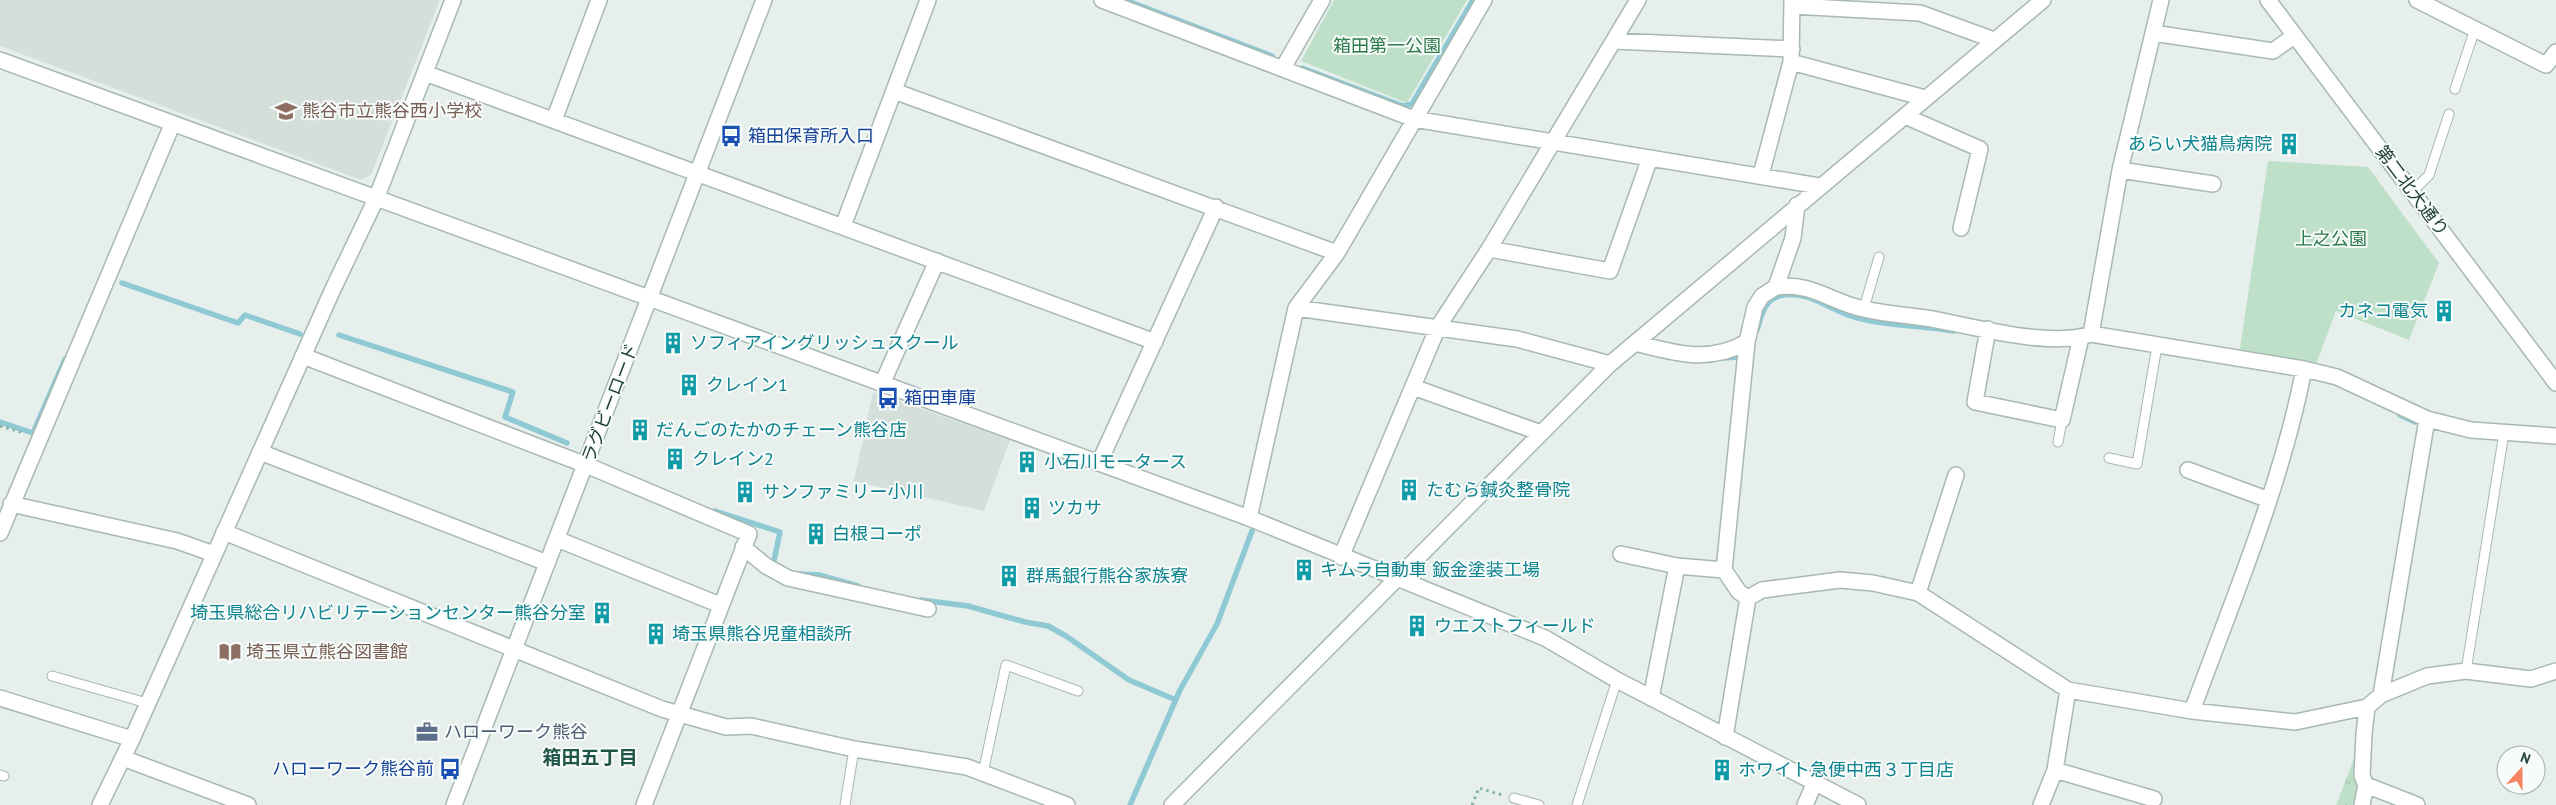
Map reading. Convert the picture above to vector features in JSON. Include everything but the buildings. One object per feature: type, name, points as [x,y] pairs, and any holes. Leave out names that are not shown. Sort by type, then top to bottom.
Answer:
[{"type":"street","points":[[100,805],[148,704],[303,356],[376,199],[454,0]]},
{"type":"street","points":[[554,120],[599,0]]},
{"type":"street","name":"ラグビーロード","points":[[454,805],[764,0]]},
{"type":"street","points":[[843,226],[928,0]]},
{"type":"street","points":[[1102,0],[1414,119],[1819,186]]},
{"type":"street","points":[[1283,68],[1322,0]]},
{"type":"street","points":[[1248,518],[1296,308],[1337,253],[1484,0]]},
{"type":"street","points":[[1341,557],[1438,327],[1489,249],[1554,143],[1638,0]]},
{"type":"street","points":[[1172,805],[1610,364],[1819,186],[2043,0]]},
{"type":"street","points":[[1988,329],[1975,402],[2062,420],[2086,336],[2120,170],[2161,0]]},
{"type":"street","points":[[2417,0],[2546,65],[2556,52]]},
{"type":"street","name":"第二北大通り","points":[[2274,2],[2294,36],[2556,383]]},
{"type":"street","points":[[1761,175],[1791,55],[1792,3],[1920,13],[1994,40]]},
{"type":"street","points":[[2153,34],[2272,50],[2294,36]]},
{"type":"street","points":[[1614,40],[1791,55],[1925,98]]},
{"type":"street","points":[[0,60],[172,125],[1248,518],[1545,638],[1650,698],[1858,805]]},
{"type":"street","points":[[425,73],[698,172],[1155,342]]},
{"type":"street","points":[[894,90],[1337,253]]},
{"type":"street","points":[[1905,116],[1980,149],[1961,228]]},
{"type":"street","points":[[0,533],[38,438],[172,125]]},
{"type":"street","points":[[1489,249],[1610,271],[1650,158]]},
{"type":"street","points":[[2120,170],[2213,184]]},
{"type":"street","points":[[1776,287],[1793,238],[1797,205]]},
{"type":"street","points":[[1099,463],[1216,207]]},
{"type":"street","points":[[882,384],[937,261]]},
{"type":"street","points":[[1748,598],[1739,592],[1724,570],[1747,342],[1755,307],[1762,296],[1776,287],[1795,285],[1810,288],[1864,308],[2037,337],[2086,336],[2304,369],[2337,377],[2427,419],[2471,430],[2504,434],[2556,436]]},
{"type":"street","points":[[1296,308],[1518,339],[1610,364]]},
{"type":"street","points":[[1635,343],[1685,355],[1713,354],[1735,348],[1747,342]]},
{"type":"street","points":[[303,356],[586,465],[749,534],[644,805]]},
{"type":"street","points":[[2192,712],[2269,500],[2295,413],[2304,369]]},
{"type":"street","points":[[1413,387],[1541,433]]},
{"type":"street","points":[[2381,695],[2427,419]]},
{"type":"street","points":[[260,452],[547,564]]},
{"type":"street","points":[[2188,470],[2269,500]]},
{"type":"street","points":[[1918,593],[1956,475]]},
{"type":"street","points":[[11,504],[177,541],[214,554]]},
{"type":"street","points":[[224,532],[678,714],[726,727],[751,726],[854,749],[967,767],[1067,805]]},
{"type":"street","points":[[556,539],[720,605]]},
{"type":"street","points":[[744,547],[766,566],[788,578],[928,609]]},
{"type":"street","points":[[1620,554],[1677,566],[1724,570]]},
{"type":"street","points":[[1650,698],[1677,566]]},
{"type":"street","points":[[1748,598],[1762,590],[1840,580],[1873,583],[1918,593],[2068,690],[2192,712],[2295,722],[2367,707],[2381,695],[2427,676],[2466,671],[2531,679],[2555,668]]},
{"type":"street","points":[[1726,737],[1748,598]]},
{"type":"street","points":[[2041,805],[2055,770],[2068,690]]},
{"type":"street","points":[[0,698],[132,739]]},
{"type":"street","points":[[2362,805],[2366,785],[2362,776],[2367,707]]},
{"type":"street","points":[[123,758],[248,805]]},
{"type":"street","points":[[2055,770],[2154,799]]},
{"type":"street","points":[[1804,805],[1815,782]]},
{"type":"street","points":[[2366,785],[2417,805]]},
{"type":"lane","points":[[2456,89],[2475,29]]},
{"type":"lane","points":[[2412,192],[2429,175],[2449,114]]},
{"type":"lane","points":[[1864,308],[1879,257]]},
{"type":"lane","points":[[2109,458],[2137,464],[2157,346]]},
{"type":"lane","points":[[2058,442],[2062,420]]},
{"type":"lane","points":[[2466,671],[2504,434]]},
{"type":"lane","points":[[983,773],[1006,665],[1078,691]]},
{"type":"lane","points":[[52,676],[148,704]]},
{"type":"lane","points":[[1577,805],[1617,680]]},
{"type":"lane","points":[[845,805],[854,749]]},
{"type":"lane","points":[[1514,798],[1539,805]]},
{"type":"path","points":[[0,426],[38,438]]},
{"type":"path","points":[[1472,805],[1479,788],[1514,798]]},
{"type":"shaded area","name":"熊谷市立熊谷西小学校","points":[[0,0],[440,0],[371,175],[361,180],[0,46]]},
{"type":"shaded area","points":[[873,392],[1010,440],[984,511],[854,481]]},
{"type":"green space","name":"箱田第一公園","points":[[1334,0],[1467,0],[1407,103],[1301,61]]},
{"type":"green space","name":"上之公園","points":[[2268,161],[2368,167],[2439,263],[2409,340],[2336,311],[2316,364],[2240,349]]},
{"type":"green space","points":[[2359,746],[2356,805],[2336,805]]},
{"type":"waterway","points":[[1125,0],[1272,56]]},
{"type":"waterway","points":[[1302,68],[1403,106],[1412,104],[1473,0]]},
{"type":"waterway","points":[[122,283],[238,323],[245,315],[300,334]]},
{"type":"waterway","points":[[1757,330],[1764,310],[1770,301],[1779,296],[1796,295],[1811,298],[1853,317],[1866,320],[1954,331]]},
{"type":"waterway","points":[[339,335],[513,392],[505,417],[567,443]]},
{"type":"waterway","points":[[1722,358],[1739,357]]},
{"type":"waterway","points":[[0,422],[33,433],[65,359]]},
{"type":"waterway","points":[[2400,415],[2415,422]]},
{"type":"waterway","points":[[715,511],[780,532],[773,565],[776,567]]},
{"type":"waterway","points":[[1130,805],[1180,690],[1217,624],[1252,531]]},
{"type":"waterway","points":[[799,574],[819,575],[858,586]]},
{"type":"waterway","points":[[921,600],[968,606],[1025,622],[1048,626],[1066,636],[1129,680],[1176,700]]},
{"type":"place","name":"熊谷市立熊谷西小学校","points":[[286,111]]},
{"type":"place","name":"箱田保育所入口","points":[[731,136]]},
{"type":"place","name":"あらい犬猫鳥病院","points":[[2289,144]]},
{"type":"place","name":"カネコ電気","points":[[2444,311]]},
{"type":"place","name":"ソフィアイングリッシュスクール","points":[[673,343]]},
{"type":"place","name":"クレイン1","points":[[689,385]]},
{"type":"place","name":"箱田車庫","points":[[888,398]]},
{"type":"place","name":"だんごのたかのチェーン熊谷店","points":[[640,430]]},
{"type":"place","name":"クレイン2","points":[[675,459]]},
{"type":"place","name":"小石川モータース","points":[[1027,462]]},
{"type":"place","name":"たむら鍼灸整骨院","points":[[1409,490]]},
{"type":"place","name":"サンファミリー小川","points":[[745,492]]},
{"type":"place","name":"ツカサ","points":[[1032,508]]},
{"type":"place","name":"白根コーポ","points":[[816,534]]},
{"type":"place","name":"キムラ自動車 鈑金塗装工場","points":[[1304,570]]},
{"type":"place","name":"群馬銀行熊谷家族寮","points":[[1009,576]]},
{"type":"place","name":"埼玉県総合リハビリテーションセンター熊谷分室","points":[[602,613]]},
{"type":"place","name":"ウエストフィールド","points":[[1417,626]]},
{"type":"place","name":"埼玉県熊谷児童相談所","points":[[656,634]]},
{"type":"place","name":"埼玉県立熊谷図書館","points":[[230,652]]},
{"type":"place","name":"ハローワーク熊谷","points":[[427,732]]},
{"type":"place","name":"ハローワーク熊谷前","points":[[450,769]]},
{"type":"place","name":"ホワイト急便中西３丁目店","points":[[1722,770]]},
{"type":"district","name":"箱田五丁目","points":[[590,757]]}]
